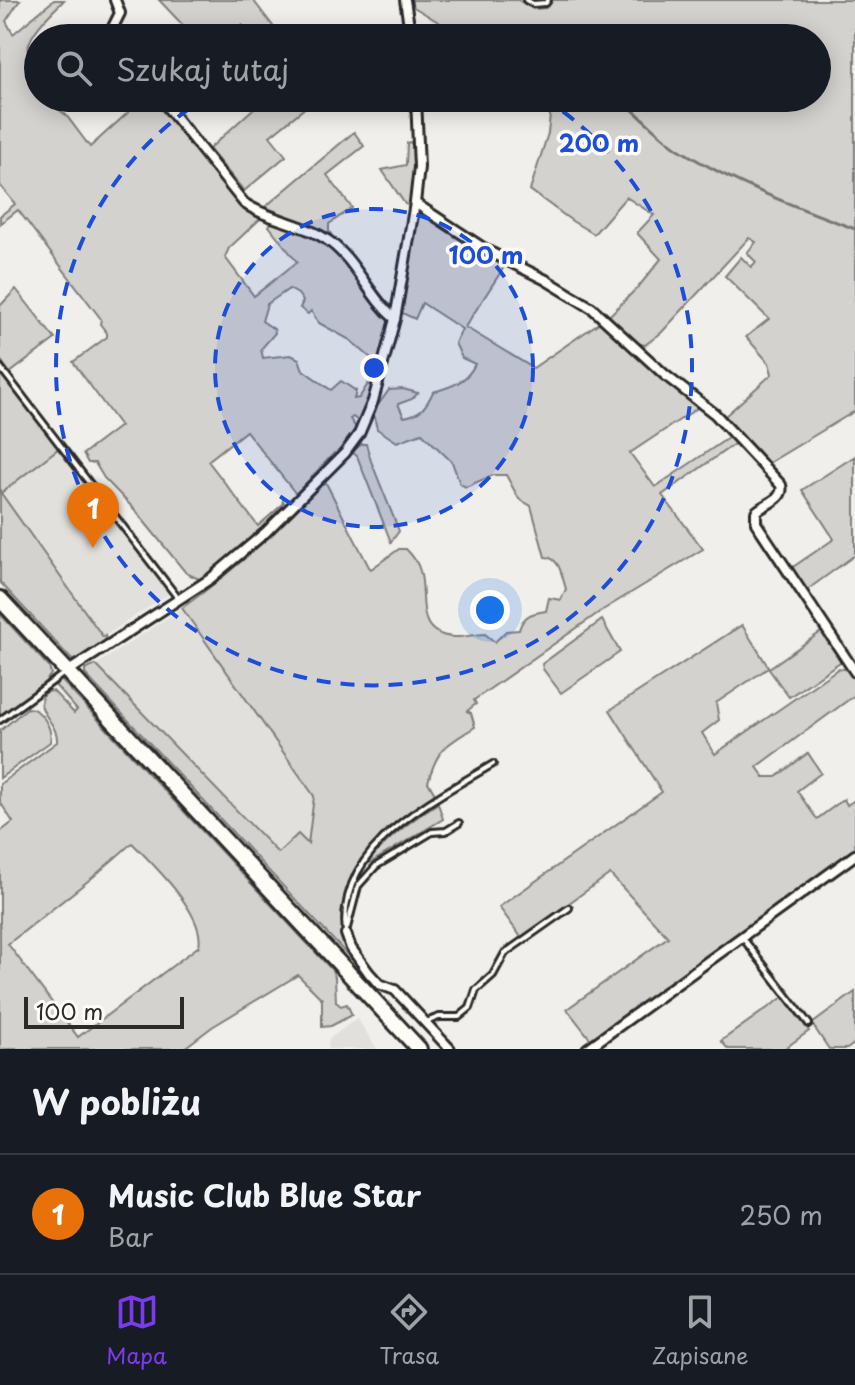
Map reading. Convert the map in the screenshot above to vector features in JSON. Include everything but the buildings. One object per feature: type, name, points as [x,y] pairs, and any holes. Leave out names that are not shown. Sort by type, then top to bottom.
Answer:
[{"type":"main road","points":[[0,599],[419,1049]]},
{"type":"street","points":[[114,24],[120,13],[115,0]]},
{"type":"street","points":[[405,0],[409,24]]},
{"type":"street","points":[[171,112],[244,203],[329,241],[384,310],[395,319]]},
{"type":"street","points":[[67,672],[210,579],[266,532],[345,453],[359,434],[373,401],[395,319],[419,167],[417,112]]},
{"type":"street","points":[[415,203],[488,251],[546,280],[592,308],[749,447],[783,490],[781,496],[756,512],[756,523],[855,672]]},
{"type":"street","points":[[587,1049],[855,855]]},
{"type":"street","points":[[346,934],[351,948],[369,973],[379,984],[395,990],[450,1049]]},
{"type":"lane","points":[[526,0],[533,4],[548,0]]},
{"type":"lane","points":[[0,367],[179,600]]},
{"type":"lane","points":[[0,720],[67,672]]},
{"type":"lane","points":[[346,934],[343,914],[351,883],[373,848],[392,829],[493,764]]},
{"type":"lane","points":[[346,934],[350,908],[358,886],[376,866],[432,832],[446,831],[459,823]]},
{"type":"lane","points":[[426,1022],[439,1017],[459,1017],[470,1008],[476,990],[493,975],[505,953],[569,908]]},
{"type":"lane","points":[[742,937],[809,1024]]},
{"type":"shaded area","points":[[0,0],[20,0],[6,21],[13,34],[24,25],[24,112],[62,112],[90,147],[129,112],[167,112],[239,204],[260,219],[229,248],[225,257],[254,296],[297,262],[269,226],[273,221],[320,239],[341,256],[389,322],[378,364],[350,340],[319,323],[311,311],[308,314],[300,308],[303,301],[289,289],[267,304],[262,321],[275,333],[261,349],[263,358],[291,355],[299,359],[303,370],[331,390],[341,381],[356,391],[354,399],[359,398],[368,384],[372,387],[359,422],[353,417],[350,419],[356,428],[337,455],[334,453],[296,494],[246,431],[208,461],[258,526],[282,505],[283,500],[286,507],[203,581],[186,573],[134,509],[104,478],[95,463],[88,463],[83,454],[120,426],[73,362],[107,337],[107,333],[100,324],[101,319],[18,210],[0,224],[0,216],[15,204],[0,185]]},
{"type":"shaded area","points":[[54,0],[64,0],[41,24],[25,24]]},
{"type":"shaded area","points":[[159,0],[253,0],[271,24],[182,24]]},
{"type":"shaded area","points":[[411,0],[518,0],[533,9],[546,8],[552,0],[855,0],[855,411],[767,464],[724,417],[772,374],[769,363],[746,337],[769,319],[725,276],[741,257],[751,267],[756,262],[747,253],[756,242],[749,238],[661,333],[645,345],[633,342],[609,316],[661,259],[637,233],[654,215],[626,197],[594,234],[530,190],[548,133],[550,112],[831,112],[831,24],[442,24],[412,6]]},
{"type":"shaded area","points":[[250,112],[300,112],[270,136],[286,156],[244,191],[209,149]]},
{"type":"shaded area","points":[[354,132],[364,146],[327,175],[352,208],[329,224],[332,236],[265,207]]},
{"type":"shaded area","points":[[410,142],[415,148],[409,205],[405,204],[382,170],[406,165],[407,143]]},
{"type":"shaded area","points":[[423,214],[431,216],[506,264],[465,327],[533,368],[603,320],[699,407],[630,453],[655,487],[731,436],[737,442],[662,495],[703,549],[601,611],[474,700],[476,704],[467,711],[471,713],[475,727],[444,748],[435,761],[428,782],[436,796],[386,829],[356,867],[341,912],[344,938],[355,958],[353,961],[85,674],[85,670],[96,665],[278,853],[298,834],[308,844],[314,796],[182,608],[257,548],[325,481],[371,569],[399,549],[406,549],[413,556],[420,571],[427,621],[440,634],[457,637],[485,634],[495,642],[506,631],[519,630],[529,616],[546,611],[549,598],[561,600],[566,589],[560,568],[554,560],[545,557],[531,506],[519,499],[506,475],[493,475],[466,487],[460,484],[452,462],[422,433],[397,442],[377,429],[373,412],[389,390],[403,389],[418,393],[398,404],[404,417],[410,416],[422,409],[433,392],[463,379],[475,364],[462,358],[455,343],[462,329],[422,303],[415,319],[402,313],[416,219]]},
{"type":"shaded area","points":[[16,289],[55,339],[10,373],[0,359],[0,306]]},
{"type":"shaded area","points":[[0,371],[59,448],[1,493],[103,637],[105,635],[106,640],[99,647],[77,659],[72,660],[0,582]]},
{"type":"shaded area","points":[[366,444],[399,531],[391,542],[357,456],[352,452]]},
{"type":"shaded area","points":[[59,448],[169,594],[103,637],[1,493]]},
{"type":"shaded area","points":[[855,456],[855,555],[807,590],[790,569],[834,539],[802,490]]},
{"type":"shaded area","points":[[182,608],[314,796],[308,844],[278,853],[96,665]]},
{"type":"shaded area","points":[[0,614],[49,667],[51,674],[42,686],[0,717]]},
{"type":"shaded area","points":[[602,620],[620,652],[561,693],[542,664]]},
{"type":"shaded area","points":[[742,625],[769,668],[824,630],[840,654],[840,662],[789,697],[768,668],[716,703],[719,720],[702,733],[715,754],[839,668],[851,671],[855,677],[855,695],[757,767],[764,777],[776,777],[808,753],[821,773],[797,791],[817,819],[844,799],[847,805],[855,800],[855,850],[592,1041],[567,1009],[668,937],[610,874],[521,937],[499,907],[662,792],[610,710]]},
{"type":"shaded area","points":[[61,680],[332,970],[336,1002],[341,1006],[347,1004],[352,1015],[331,1026],[322,1027],[322,999],[298,975],[212,1027],[183,1049],[0,1049],[0,832],[13,822],[0,802],[0,784],[57,742],[54,728],[41,705],[45,692],[53,691],[74,713],[77,710],[55,685]],"holes":[[[132,843],[186,905],[199,934],[199,946],[78,1037],[8,944]]]},
{"type":"shaded area","points":[[27,708],[37,711],[45,720],[50,731],[50,742],[0,778],[0,731]]},
{"type":"shaded area","points":[[438,803],[443,819],[365,866],[398,832]]},
{"type":"shaded area","points":[[855,992],[855,1043],[847,1049],[829,1049],[812,1024]]},
{"type":"shaded area","points":[[783,997],[809,1031],[784,1049],[728,1049],[721,1041]]},
{"type":"shaded area","points":[[357,1018],[377,1049],[328,1049],[329,1039]]},
{"type":"waterway","points":[[635,112],[680,150],[722,174],[855,229]]},
{"type":"place","name":"Music Club Blue Star","points":[[93,548]]}]
